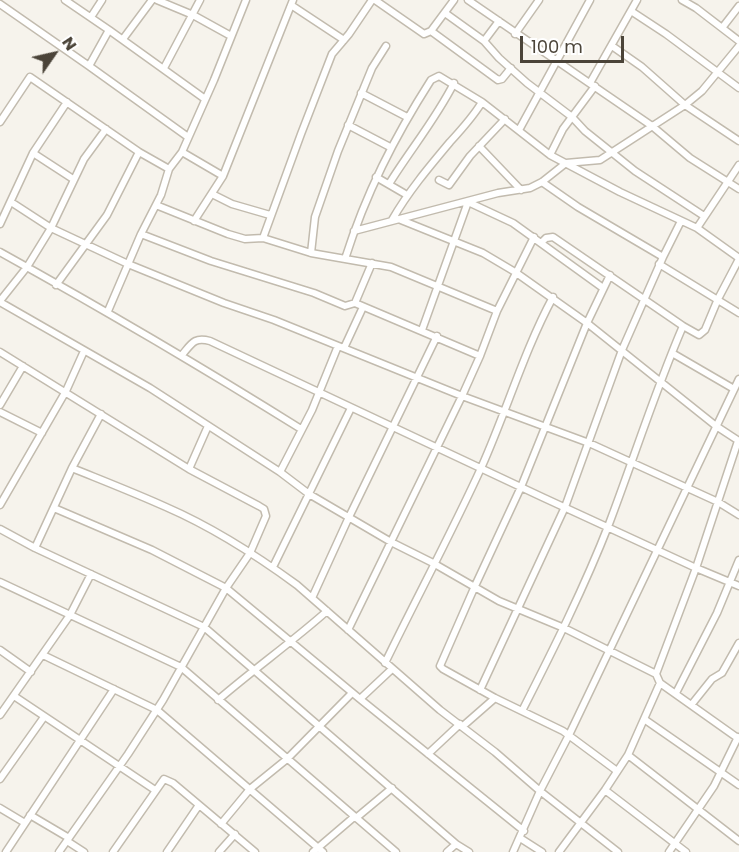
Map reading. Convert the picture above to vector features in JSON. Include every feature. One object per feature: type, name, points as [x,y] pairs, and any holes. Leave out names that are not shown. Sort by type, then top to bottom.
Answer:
[{"type":"street","points":[[65,0],[205,99]]},
{"type":"street","points":[[91,17],[102,0]]},
{"type":"street","points":[[123,39],[152,0]]},
{"type":"street","points":[[157,0],[193,15],[231,36]]},
{"type":"street","points":[[164,68],[200,0]]},
{"type":"street","points":[[108,311],[156,205],[169,169],[182,152],[214,80],[246,0]]},
{"type":"street","points":[[263,238],[332,54],[373,0],[421,33],[431,31],[453,0]]},
{"type":"street","points":[[468,0],[652,126],[690,158],[739,189]]},
{"type":"street","points":[[528,0],[534,8]]},
{"type":"street","points":[[515,34],[539,0]]},
{"type":"street","points":[[519,130],[590,0]]},
{"type":"street","points":[[550,155],[592,84],[637,0]]},
{"type":"street","points":[[682,0],[739,41]]},
{"type":"street","points":[[696,8],[701,0]]},
{"type":"street","points":[[194,221],[223,176],[291,2],[344,40]]},
{"type":"street","points":[[0,4],[188,137]]},
{"type":"street","points":[[722,28],[739,6]]},
{"type":"street","points":[[631,11],[739,88]]},
{"type":"street","points":[[445,13],[484,41],[511,69],[635,171],[704,216]]},
{"type":"street","points":[[484,41],[498,21]]},
{"type":"street","points":[[89,66],[109,30]]},
{"type":"street","points":[[431,31],[498,80],[502,79],[511,69]]},
{"type":"street","points":[[311,253],[315,217],[348,125],[372,68],[386,46]]},
{"type":"street","points":[[612,46],[659,81],[685,105],[739,141]]},
{"type":"street","points":[[354,231],[498,193],[530,188],[542,182],[566,163],[594,162],[685,105],[702,91],[739,46]]},
{"type":"street","points":[[345,259],[354,231],[390,147],[407,117],[435,77],[440,76],[482,102],[550,155],[601,183],[697,228],[739,258],[702,333],[695,334],[553,237],[546,238],[541,243]]},
{"type":"street","points":[[0,122],[30,77],[139,152],[169,169]]},
{"type":"street","points":[[389,184],[416,142],[442,108],[454,83]]},
{"type":"street","points":[[361,93],[407,117]]},
{"type":"street","points":[[0,224],[33,153],[67,102]]},
{"type":"street","points":[[392,220],[407,195],[473,117],[482,102]]},
{"type":"street","points":[[439,180],[448,185],[479,146],[505,119]]},
{"type":"street","points":[[348,125],[390,147]]},
{"type":"street","points":[[106,129],[84,159],[51,228],[27,267],[0,302],[150,388],[280,472],[309,494],[391,542],[500,601],[564,628],[656,674],[660,683],[739,737],[698,811],[669,852]]},
{"type":"street","points":[[479,146],[521,190]]},
{"type":"street","points":[[56,285],[107,215],[139,152]]},
{"type":"street","points":[[182,152],[223,176]]},
{"type":"street","points":[[33,153],[73,179]]},
{"type":"street","points":[[697,228],[739,165]]},
{"type":"street","points":[[376,177],[407,195]]},
{"type":"street","points":[[542,182],[578,207],[663,257]]},
{"type":"street","points":[[212,194],[232,204],[270,215]]},
{"type":"street","points":[[11,202],[51,228],[128,264],[462,396],[589,443],[718,502],[739,515]]},
{"type":"street","points":[[468,202],[504,218],[534,237],[603,288]]},
{"type":"street","points":[[422,330],[468,202]]},
{"type":"street","points":[[156,205],[245,239],[263,238],[311,253],[391,267],[497,311]]},
{"type":"street","points":[[401,220],[483,254],[515,272],[553,297],[661,380],[716,426],[739,441],[696,568],[656,674]]},
{"type":"street","points":[[480,690],[565,507],[622,350],[659,264],[681,221]]},
{"type":"street","points":[[141,234],[211,261],[314,293],[345,306],[355,303],[480,356]]},
{"type":"street","points":[[348,630],[462,396],[497,311],[534,237]]},
{"type":"street","points":[[0,252],[56,285],[108,311],[301,429]]},
{"type":"street","points":[[355,303],[372,263]]},
{"type":"street","points":[[659,264],[739,313]]},
{"type":"street","points":[[610,275],[587,323],[521,487],[440,666],[480,690],[569,735],[617,771]]},
{"type":"street","points":[[385,663],[481,467],[538,326],[553,297]]},
{"type":"street","points":[[280,472],[312,410],[318,392],[363,307]]},
{"type":"street","points":[[522,711],[564,628],[608,526],[683,326]]},
{"type":"street","points":[[312,598],[437,336]]},
{"type":"street","points":[[182,355],[195,340],[210,341],[656,550],[739,586]]},
{"type":"street","points":[[0,505],[66,391],[84,351]]},
{"type":"street","points":[[0,352],[189,469],[264,510],[266,516],[250,553],[226,588],[157,710],[59,852]]},
{"type":"street","points":[[672,353],[734,389]]},
{"type":"street","points":[[0,405],[23,366]]},
{"type":"street","points":[[513,852],[540,791],[739,379]]},
{"type":"street","points":[[273,567],[351,408]]},
{"type":"street","points":[[0,412],[42,434]]},
{"type":"street","points":[[35,548],[72,468],[101,414]]},
{"type":"street","points":[[189,469],[208,426]]},
{"type":"street","points":[[72,468],[167,507],[273,567],[312,598],[392,669],[618,852]]},
{"type":"street","points":[[54,508],[152,550],[226,588],[524,831]]},
{"type":"street","points":[[0,529],[35,548],[204,627],[456,844],[469,852]]},
{"type":"street","points":[[676,693],[713,621],[739,560]]},
{"type":"street","points":[[0,715],[70,615],[91,574]]},
{"type":"street","points":[[0,582],[181,667],[396,852]]},
{"type":"street","points":[[218,700],[253,669],[292,642],[327,611]]},
{"type":"street","points":[[692,704],[712,679],[722,673],[739,643]]},
{"type":"street","points":[[0,650],[31,672]]},
{"type":"street","points":[[43,655],[157,710],[250,789],[318,851],[392,788]]},
{"type":"street","points":[[360,699],[392,669]]},
{"type":"street","points":[[559,852],[628,755],[660,683]]},
{"type":"street","points":[[6,852],[114,689]]},
{"type":"street","points":[[221,824],[250,789],[321,727],[352,693]]},
{"type":"street","points":[[14,696],[155,790]]},
{"type":"street","points":[[428,754],[495,698]]},
{"type":"street","points":[[0,700],[7,705]]},
{"type":"street","points":[[0,779],[44,717]]},
{"type":"street","points":[[644,718],[720,774],[739,785]]},
{"type":"street","points":[[628,755],[739,841]]},
{"type":"street","points":[[113,852],[162,780],[166,779],[255,852]]},
{"type":"street","points":[[605,790],[686,852]]},
{"type":"street","points":[[167,852],[199,806]]},
{"type":"street","points":[[0,808],[25,823]]},
{"type":"street","points":[[30,815],[84,852]]},
{"type":"street","points":[[219,852],[234,834]]},
{"type":"street","points":[[520,838],[542,852]]},
{"type":"street","points":[[447,852],[456,844]]}]
